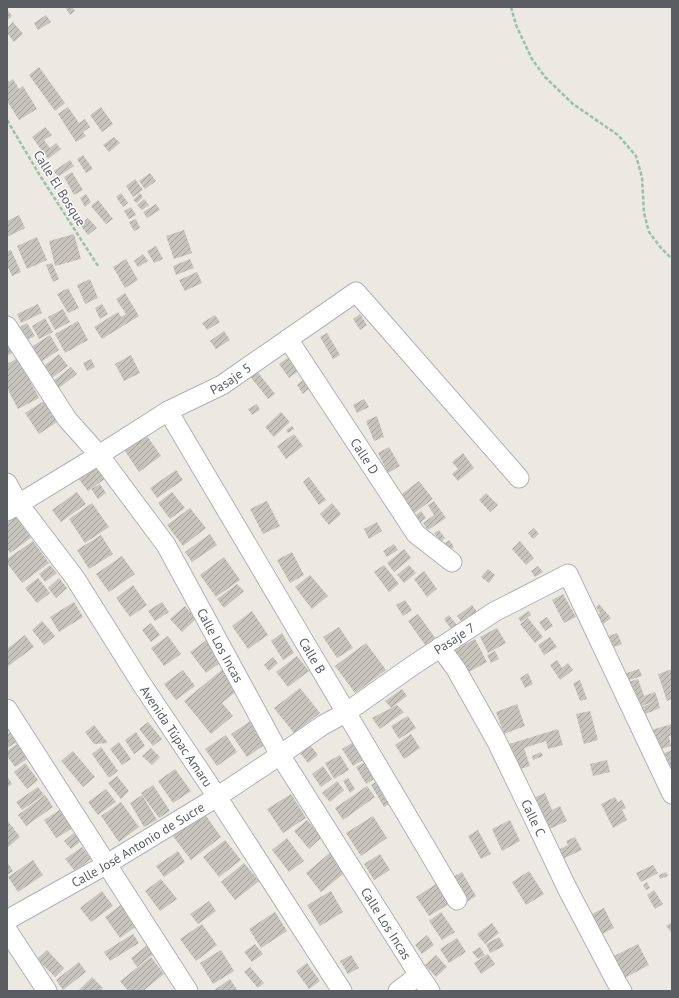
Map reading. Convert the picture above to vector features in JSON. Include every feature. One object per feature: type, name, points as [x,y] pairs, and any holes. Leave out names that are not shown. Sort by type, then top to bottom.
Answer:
[{"type":"street","name":"Pasaje 5","points":[[13,507],[168,411],[222,385],[356,292],[519,478]]},
{"type":"street","name":"Calle Los Incas","points":[[7,326],[67,419],[99,455],[166,545],[280,755],[430,991]]},
{"type":"street","name":"Calle D","points":[[288,339],[416,534],[452,562]]},
{"type":"street","name":"Calle B","points":[[168,411],[457,900]]},
{"type":"street","name":"Avenida Túpac Amaru","points":[[7,483],[13,507],[75,578],[141,683],[217,797],[342,991]]},
{"type":"street","name":"Pasaje 7","points":[[347,712],[412,666],[494,612],[568,574],[672,794]]},
{"type":"street","name":"Calle C","points":[[440,647],[456,668],[496,740],[567,888],[622,991]]},
{"type":"street","points":[[7,709],[188,991]]},
{"type":"street","name":"Calle José Antonio de Sucre","points":[[7,920],[107,864],[217,797],[323,724],[347,712]]},
{"type":"street","points":[[7,930],[47,991]]},
{"type":"street","points":[[398,991],[419,975]]},
{"type":"path","points":[[511,7],[516,25],[532,59],[545,77],[573,104],[618,134],[636,156],[642,177],[644,213],[650,232],[660,248],[672,259]]},
{"type":"path","name":"Calle El Bosque","points":[[7,120],[39,174],[98,266]]},
{"type":"building","points":[[65,7],[72,7],[75,11],[70,15]]},
{"type":"building","points":[[7,9],[12,16],[7,20]]},
{"type":"building","points":[[46,15],[51,22],[38,30],[34,23]]},
{"type":"building","points":[[13,22],[23,34],[14,42],[7,33],[7,28]]},
{"type":"building","points":[[39,67],[65,103],[55,111],[29,75]]},
{"type":"building","points":[[7,79],[9,82],[13,79],[19,89],[23,86],[37,109],[19,120],[7,101]]},
{"type":"building","points":[[68,107],[79,123],[85,119],[90,127],[83,132],[86,136],[76,142],[58,114]]},
{"type":"building","points":[[101,107],[113,124],[102,132],[90,115]]},
{"type":"building","points":[[45,127],[52,135],[44,140],[50,148],[56,143],[61,149],[48,159],[32,137]]},
{"type":"building","points":[[114,137],[120,143],[109,152],[103,145]]},
{"type":"building","points":[[83,155],[93,169],[86,173],[77,159]]},
{"type":"building","points":[[70,160],[74,166],[58,177],[54,171]]},
{"type":"building","points":[[72,172],[83,190],[74,195],[64,177]]},
{"type":"building","points":[[150,173],[156,181],[145,189],[139,181]]},
{"type":"building","points":[[135,179],[143,190],[133,197],[126,186]]},
{"type":"building","points":[[121,193],[128,203],[123,207],[116,197]]},
{"type":"building","points":[[140,193],[143,197],[137,203],[133,200]]},
{"type":"building","points":[[86,194],[91,202],[85,207],[80,198]]},
{"type":"building","points":[[144,199],[149,205],[142,210],[137,205]]},
{"type":"building","points":[[98,200],[113,219],[106,224],[91,206]]},
{"type":"building","points":[[156,204],[160,210],[147,218],[143,212]]},
{"type":"building","points":[[131,207],[136,215],[129,219],[124,211]]},
{"type":"building","points":[[19,215],[25,228],[7,237],[7,221]]},
{"type":"building","points":[[88,218],[97,228],[88,235],[80,225]]},
{"type":"building","points":[[136,219],[140,228],[134,231],[129,222]]},
{"type":"building","points":[[184,230],[192,253],[174,259],[166,236]]},
{"type":"building","points":[[74,234],[81,259],[55,266],[49,241]]},
{"type":"building","points":[[37,237],[47,260],[27,269],[17,246]]},
{"type":"building","points":[[156,246],[163,259],[154,263],[147,251]]},
{"type":"building","points":[[11,250],[21,272],[12,276],[7,265],[7,251]]},
{"type":"building","points":[[143,254],[148,261],[138,267],[134,261]]},
{"type":"building","points":[[126,259],[138,280],[125,288],[113,267]]},
{"type":"building","points":[[190,259],[194,268],[176,275],[173,266]]},
{"type":"building","points":[[52,263],[59,279],[53,282],[46,265]]},
{"type":"building","points":[[197,272],[202,283],[185,291],[179,280]]},
{"type":"building","points":[[90,279],[98,298],[85,304],[77,285]]},
{"type":"building","points":[[68,288],[79,308],[68,313],[57,294]]},
{"type":"building","points":[[125,293],[139,316],[102,339],[94,327],[118,312],[121,317],[126,314],[116,299]]},
{"type":"building","points":[[38,304],[42,313],[21,323],[17,314]]},
{"type":"building","points":[[102,304],[108,314],[100,319],[95,308]]},
{"type":"building","points":[[63,309],[70,322],[55,330],[48,317]]},
{"type":"building","points":[[360,314],[367,325],[360,330],[353,319]]},
{"type":"building","points":[[215,315],[220,322],[207,330],[202,323]]},
{"type":"building","points":[[45,318],[53,332],[39,339],[32,326]]},
{"type":"building","points":[[78,321],[88,340],[65,353],[55,334]]},
{"type":"building","points":[[27,323],[35,336],[27,340],[20,327]]},
{"type":"building","points":[[224,331],[230,340],[216,349],[210,341]]},
{"type":"building","points":[[327,333],[340,355],[333,359],[320,337]]},
{"type":"building","points":[[50,335],[59,350],[41,362],[31,347]]},
{"type":"building","points":[[7,338],[15,351],[7,356]]},
{"type":"building","points":[[59,354],[68,366],[52,378],[44,366]]},
{"type":"building","points":[[131,355],[140,373],[124,381],[115,364]]},
{"type":"building","points":[[290,356],[300,370],[289,378],[279,364]]},
{"type":"building","points":[[18,358],[39,398],[18,409],[7,388],[7,364]]},
{"type":"building","points":[[91,359],[95,367],[87,371],[83,363]]},
{"type":"building","points":[[71,367],[77,374],[59,388],[53,381]]},
{"type":"building","points":[[256,370],[275,394],[268,399],[249,375]]},
{"type":"building","points":[[305,378],[312,386],[303,394],[297,385]]},
{"type":"building","points":[[47,399],[60,420],[39,434],[25,413]]},
{"type":"building","points":[[364,399],[369,407],[357,413],[353,405]]},
{"type":"building","points":[[257,404],[260,410],[252,415],[248,409]]},
{"type":"building","points":[[281,412],[290,422],[274,437],[265,427]]},
{"type":"building","points":[[377,416],[384,437],[374,441],[366,421]]},
{"type":"building","points":[[292,426],[294,429],[288,433],[286,430]]},
{"type":"building","points":[[145,433],[161,456],[139,472],[123,448]]},
{"type":"building","points":[[294,434],[303,446],[286,459],[277,446]]},
{"type":"building","points":[[389,447],[400,466],[388,473],[378,453]]},
{"type":"building","points":[[463,453],[474,468],[458,481],[452,474],[458,469],[452,462]]},
{"type":"building","points":[[97,465],[106,478],[88,491],[78,478]]},
{"type":"building","points":[[176,470],[183,480],[157,498],[150,488]]},
{"type":"building","points":[[309,477],[326,500],[319,505],[303,482]]},
{"type":"building","points":[[419,481],[433,499],[413,514],[399,496]]},
{"type":"building","points":[[100,484],[106,493],[98,499],[91,489]]},
{"type":"building","points":[[77,492],[86,504],[61,522],[52,510]]},
{"type":"building","points":[[172,492],[185,508],[170,519],[158,503]]},
{"type":"building","points":[[486,493],[498,505],[490,512],[479,500]]},
{"type":"building","points":[[267,501],[280,526],[263,534],[250,509]]},
{"type":"building","points":[[434,501],[446,518],[428,530],[423,523],[434,515],[428,505]]},
{"type":"building","points":[[92,503],[109,527],[85,543],[69,519]]},
{"type":"building","points":[[332,503],[341,514],[329,525],[320,514]]},
{"type":"building","points":[[190,508],[206,528],[183,546],[167,525]]},
{"type":"building","points":[[421,511],[426,518],[418,524],[413,517]]},
{"type":"building","points":[[17,516],[31,538],[10,553],[7,548],[7,523]]},
{"type":"building","points":[[377,522],[382,531],[369,539],[364,529]]},
{"type":"building","points":[[534,528],[539,534],[533,539],[528,533]]},
{"type":"building","points":[[439,530],[445,538],[441,542],[434,533]]},
{"type":"building","points":[[210,534],[217,545],[192,562],[185,552]]},
{"type":"building","points":[[101,535],[113,554],[89,569],[77,550]]},
{"type":"building","points":[[449,540],[454,547],[445,553],[440,547]]},
{"type":"building","points":[[33,541],[49,563],[22,583],[7,563],[7,559]]},
{"type":"building","points":[[520,541],[534,558],[526,565],[512,549]]},
{"type":"building","points":[[394,544],[398,550],[387,557],[383,551]]},
{"type":"building","points":[[404,549],[411,558],[394,572],[387,563]]},
{"type":"building","points":[[292,552],[304,575],[290,583],[277,560]]},
{"type":"building","points":[[122,556],[135,574],[109,592],[96,574]]},
{"type":"building","points":[[224,557],[240,580],[216,597],[200,575]]},
{"type":"building","points":[[50,565],[57,573],[45,582],[39,574]]},
{"type":"building","points":[[384,565],[399,584],[389,592],[374,572]]},
{"type":"building","points":[[409,565],[416,573],[404,583],[397,575]]},
{"type":"building","points":[[538,566],[543,572],[535,577],[531,571]]},
{"type":"building","points":[[488,569],[495,575],[489,583],[481,577]]},
{"type":"building","points":[[424,571],[437,589],[427,597],[414,579]]},
{"type":"building","points":[[310,575],[328,596],[312,609],[295,587]]},
{"type":"building","points":[[38,578],[50,593],[37,603],[25,588]]},
{"type":"building","points":[[59,578],[67,588],[56,598],[48,588]]},
{"type":"building","points":[[237,584],[244,591],[224,608],[217,599]]},
{"type":"building","points":[[133,585],[147,605],[130,617],[116,598]]},
{"type":"building","points":[[563,594],[576,617],[564,623],[552,600]]},
{"type":"building","points":[[405,600],[412,610],[403,616],[396,605]]},
{"type":"building","points":[[74,602],[83,617],[59,632],[50,617]]},
{"type":"building","points":[[162,602],[169,612],[155,621],[148,611]]},
{"type":"building","points":[[599,604],[611,618],[601,626],[594,618],[600,613],[596,607]]},
{"type":"building","points":[[472,605],[481,617],[466,628],[457,616]]},
{"type":"building","points":[[185,606],[196,619],[182,632],[170,619]]},
{"type":"building","points":[[252,611],[268,635],[248,649],[232,626]]},
{"type":"building","points":[[529,611],[531,615],[521,622],[518,618]]},
{"type":"building","points":[[418,614],[436,639],[426,646],[408,621]]},
{"type":"building","points":[[449,615],[457,625],[451,629],[444,619]]},
{"type":"building","points":[[547,617],[553,626],[545,631],[539,622]]},
{"type":"building","points":[[528,618],[543,637],[535,643],[520,624]]},
{"type":"building","points":[[42,621],[55,636],[44,645],[32,630]]},
{"type":"building","points":[[151,623],[160,635],[151,642],[142,630]]},
{"type":"building","points":[[339,627],[353,648],[337,658],[323,637]]},
{"type":"building","points":[[497,628],[506,643],[488,653],[480,637]]},
{"type":"building","points":[[282,633],[294,653],[283,660],[271,641]]},
{"type":"building","points":[[617,633],[622,644],[614,647],[609,636]]},
{"type":"building","points":[[25,635],[34,647],[7,667],[7,649]]},
{"type":"building","points":[[168,636],[181,654],[164,666],[151,648]]},
{"type":"building","points":[[550,637],[557,647],[544,655],[538,645]]},
{"type":"building","points":[[208,639],[224,660],[206,673],[190,652]]},
{"type":"building","points":[[475,639],[487,662],[467,673],[454,650]]},
{"type":"building","points":[[366,643],[386,670],[355,693],[335,666]]},
{"type":"building","points":[[495,651],[499,659],[491,663],[487,655]]},
{"type":"building","points":[[297,656],[309,671],[288,687],[276,672]]},
{"type":"building","points":[[273,657],[278,663],[269,671],[264,665]]},
{"type":"building","points":[[557,660],[562,668],[568,663],[573,670],[560,680],[550,665]]},
{"type":"building","points":[[223,669],[239,689],[222,703],[233,716],[211,734],[184,701]]},
{"type":"building","points":[[639,669],[642,676],[626,681],[624,674]]},
{"type":"building","points":[[672,669],[672,699],[667,701],[658,674]]},
{"type":"building","points":[[183,670],[195,686],[176,700],[164,684]]},
{"type":"building","points":[[528,673],[533,684],[525,688],[520,678]]},
{"type":"building","points":[[638,679],[644,696],[655,692],[658,700],[634,709],[625,683]]},
{"type":"building","points":[[580,680],[587,699],[580,701],[573,683]]},
{"type":"building","points":[[300,688],[320,713],[294,733],[274,708]]},
{"type":"building","points":[[402,689],[407,696],[391,708],[385,701]]},
{"type":"building","points":[[658,700],[660,708],[643,715],[640,708]]},
{"type":"building","points":[[517,704],[525,726],[504,734],[496,712]]},
{"type":"building","points":[[397,705],[404,712],[380,729],[372,718]]},
{"type":"building","points":[[590,711],[598,740],[584,744],[576,714]]},
{"type":"building","points":[[408,716],[416,728],[399,739],[391,726]]},
{"type":"building","points":[[252,720],[267,743],[247,757],[231,734]]},
{"type":"building","points":[[148,722],[162,739],[153,746],[139,729]]},
{"type":"building","points":[[672,724],[672,736],[669,736],[671,746],[654,751],[648,731]]},
{"type":"building","points":[[94,725],[108,743],[94,744],[85,732]]},
{"type":"building","points":[[558,729],[563,745],[548,749],[546,741],[524,748],[530,766],[517,770],[509,744]]},
{"type":"building","points":[[12,731],[19,741],[7,748],[7,734]]},
{"type":"building","points":[[136,732],[145,746],[134,754],[125,740]]},
{"type":"building","points":[[411,734],[420,748],[404,759],[395,745]]},
{"type":"building","points":[[226,735],[237,752],[217,766],[205,749]]},
{"type":"building","points":[[357,740],[368,757],[353,766],[342,749]]},
{"type":"building","points":[[119,742],[131,759],[122,765],[110,749]]},
{"type":"building","points":[[17,744],[27,759],[15,767],[7,756],[7,751]]},
{"type":"building","points":[[310,745],[318,755],[308,763],[300,753]]},
{"type":"building","points":[[101,747],[118,771],[109,778],[92,754]]},
{"type":"building","points":[[151,748],[160,757],[152,765],[142,756]]},
{"type":"building","points":[[672,750],[672,771],[663,775],[656,756]]},
{"type":"building","points":[[73,751],[95,777],[83,787],[61,761]]},
{"type":"building","points":[[541,752],[543,756],[533,760],[532,756]]},
{"type":"building","points":[[340,755],[349,770],[334,779],[325,763]]},
{"type":"building","points":[[372,758],[381,775],[366,784],[356,767]]},
{"type":"building","points":[[607,760],[610,772],[593,776],[590,764]]},
{"type":"building","points":[[25,763],[38,780],[27,789],[14,772]]},
{"type":"building","points":[[323,766],[332,779],[321,787],[312,774]]},
{"type":"building","points":[[175,769],[191,791],[173,803],[158,781]]},
{"type":"building","points":[[7,776],[12,784],[7,787]]},
{"type":"building","points":[[117,776],[129,791],[121,799],[108,783]]},
{"type":"building","points":[[348,778],[355,789],[350,793],[343,781]]},
{"type":"building","points":[[381,779],[394,801],[384,807],[371,785]]},
{"type":"building","points":[[337,781],[344,790],[330,802],[322,793]]},
{"type":"building","points":[[153,785],[170,811],[159,818],[141,793]]},
{"type":"building","points":[[367,786],[375,797],[343,820],[335,808]]},
{"type":"building","points":[[38,787],[44,795],[22,810],[16,802]]},
{"type":"building","points":[[106,789],[116,802],[98,815],[88,802]]},
{"type":"building","points":[[545,793],[552,810],[560,806],[567,821],[547,830],[533,798]]},
{"type":"building","points":[[291,794],[306,818],[283,833],[267,809]]},
{"type":"building","points":[[45,795],[53,807],[26,826],[18,815]]},
{"type":"building","points":[[142,795],[157,820],[144,827],[130,803]]},
{"type":"building","points":[[615,797],[618,802],[622,800],[626,808],[622,810],[627,820],[613,828],[601,804]]},
{"type":"building","points":[[121,802],[139,827],[119,842],[101,816]]},
{"type":"building","points":[[63,808],[75,827],[56,838],[44,820]]},
{"type":"building","points":[[204,813],[221,837],[191,860],[173,836]]},
{"type":"building","points":[[373,816],[387,838],[361,856],[346,833]]},
{"type":"building","points":[[7,820],[20,837],[7,848]]},
{"type":"building","points":[[307,820],[322,837],[309,849],[294,831]]},
{"type":"building","points":[[510,820],[520,841],[502,851],[492,829]]},
{"type":"building","points":[[478,830],[491,854],[481,859],[468,836]]},
{"type":"building","points":[[74,833],[81,841],[71,849],[64,841]]},
{"type":"building","points":[[575,837],[582,850],[560,860],[556,851],[568,845],[566,841]]},
{"type":"building","points":[[287,838],[304,861],[289,872],[272,850]]},
{"type":"building","points":[[225,840],[241,860],[219,877],[203,857]]},
{"type":"building","points":[[82,847],[91,859],[75,871],[65,859]]},
{"type":"building","points":[[178,851],[185,862],[164,877],[156,866]]},
{"type":"building","points":[[331,852],[347,871],[321,892],[306,873]]},
{"type":"building","points":[[380,854],[390,870],[374,880],[364,864]]},
{"type":"building","points":[[33,860],[43,875],[18,892],[8,877]]},
{"type":"building","points":[[7,862],[13,871],[7,875]]},
{"type":"building","points":[[244,863],[259,881],[235,900],[221,882]]},
{"type":"building","points":[[653,865],[658,873],[641,882],[636,873]]},
{"type":"building","points":[[529,871],[544,894],[526,905],[512,882]]},
{"type":"building","points":[[462,872],[476,896],[464,904],[450,879]]},
{"type":"building","points":[[666,872],[668,876],[660,879],[659,875]]},
{"type":"building","points":[[161,879],[177,899],[160,911],[145,891]]},
{"type":"building","points":[[647,882],[650,888],[646,890],[643,885]]},
{"type":"building","points":[[436,884],[449,904],[429,916],[416,897]]},
{"type":"building","points":[[654,890],[663,904],[655,909],[647,895]]},
{"type":"building","points":[[102,891],[113,906],[91,922],[80,908]]},
{"type":"building","points":[[331,891],[343,912],[320,926],[307,905]]},
{"type":"building","points":[[209,901],[216,911],[198,924],[190,914]]},
{"type":"building","points":[[122,904],[138,925],[120,938],[105,917]]},
{"type":"building","points":[[604,908],[614,928],[598,936],[588,916]]},
{"type":"building","points":[[275,912],[287,931],[261,948],[249,929]]},
{"type":"building","points":[[441,912],[455,932],[442,940],[429,921]]},
{"type":"building","points":[[672,922],[672,931],[671,932],[666,926]]},
{"type":"building","points":[[492,923],[499,933],[485,944],[477,934]]},
{"type":"building","points":[[202,924],[217,945],[196,961],[180,939]]},
{"type":"building","points":[[133,934],[139,943],[110,961],[104,952]]},
{"type":"building","points":[[427,935],[434,945],[422,954],[415,945]]},
{"type":"building","points":[[499,937],[504,946],[490,953],[486,944]]},
{"type":"building","points":[[457,938],[466,952],[449,963],[440,949]]},
{"type":"building","points":[[150,943],[156,952],[137,967],[131,958]]},
{"type":"building","points":[[255,944],[263,954],[252,962],[244,952]]},
{"type":"building","points":[[638,944],[649,965],[621,980],[610,958]]},
{"type":"building","points":[[480,947],[485,955],[478,959],[472,952]]},
{"type":"building","points":[[47,950],[64,968],[55,977],[37,959]]},
{"type":"building","points":[[221,950],[234,971],[213,984],[200,963]]},
{"type":"building","points":[[488,954],[495,964],[481,974],[474,963]]},
{"type":"building","points":[[351,955],[359,968],[348,974],[340,961]]},
{"type":"building","points":[[436,955],[447,967],[436,977],[425,965]]},
{"type":"building","points":[[151,957],[164,974],[143,991],[128,991],[120,981]]},
{"type":"building","points":[[79,962],[86,972],[63,990],[56,980]]},
{"type":"building","points":[[307,963],[320,981],[309,989],[296,971]]},
{"type":"building","points":[[250,967],[264,983],[258,988],[244,972]]},
{"type":"building","points":[[92,977],[103,988],[101,991],[78,991]]},
{"type":"building","points":[[230,979],[238,991],[213,991]]}]
